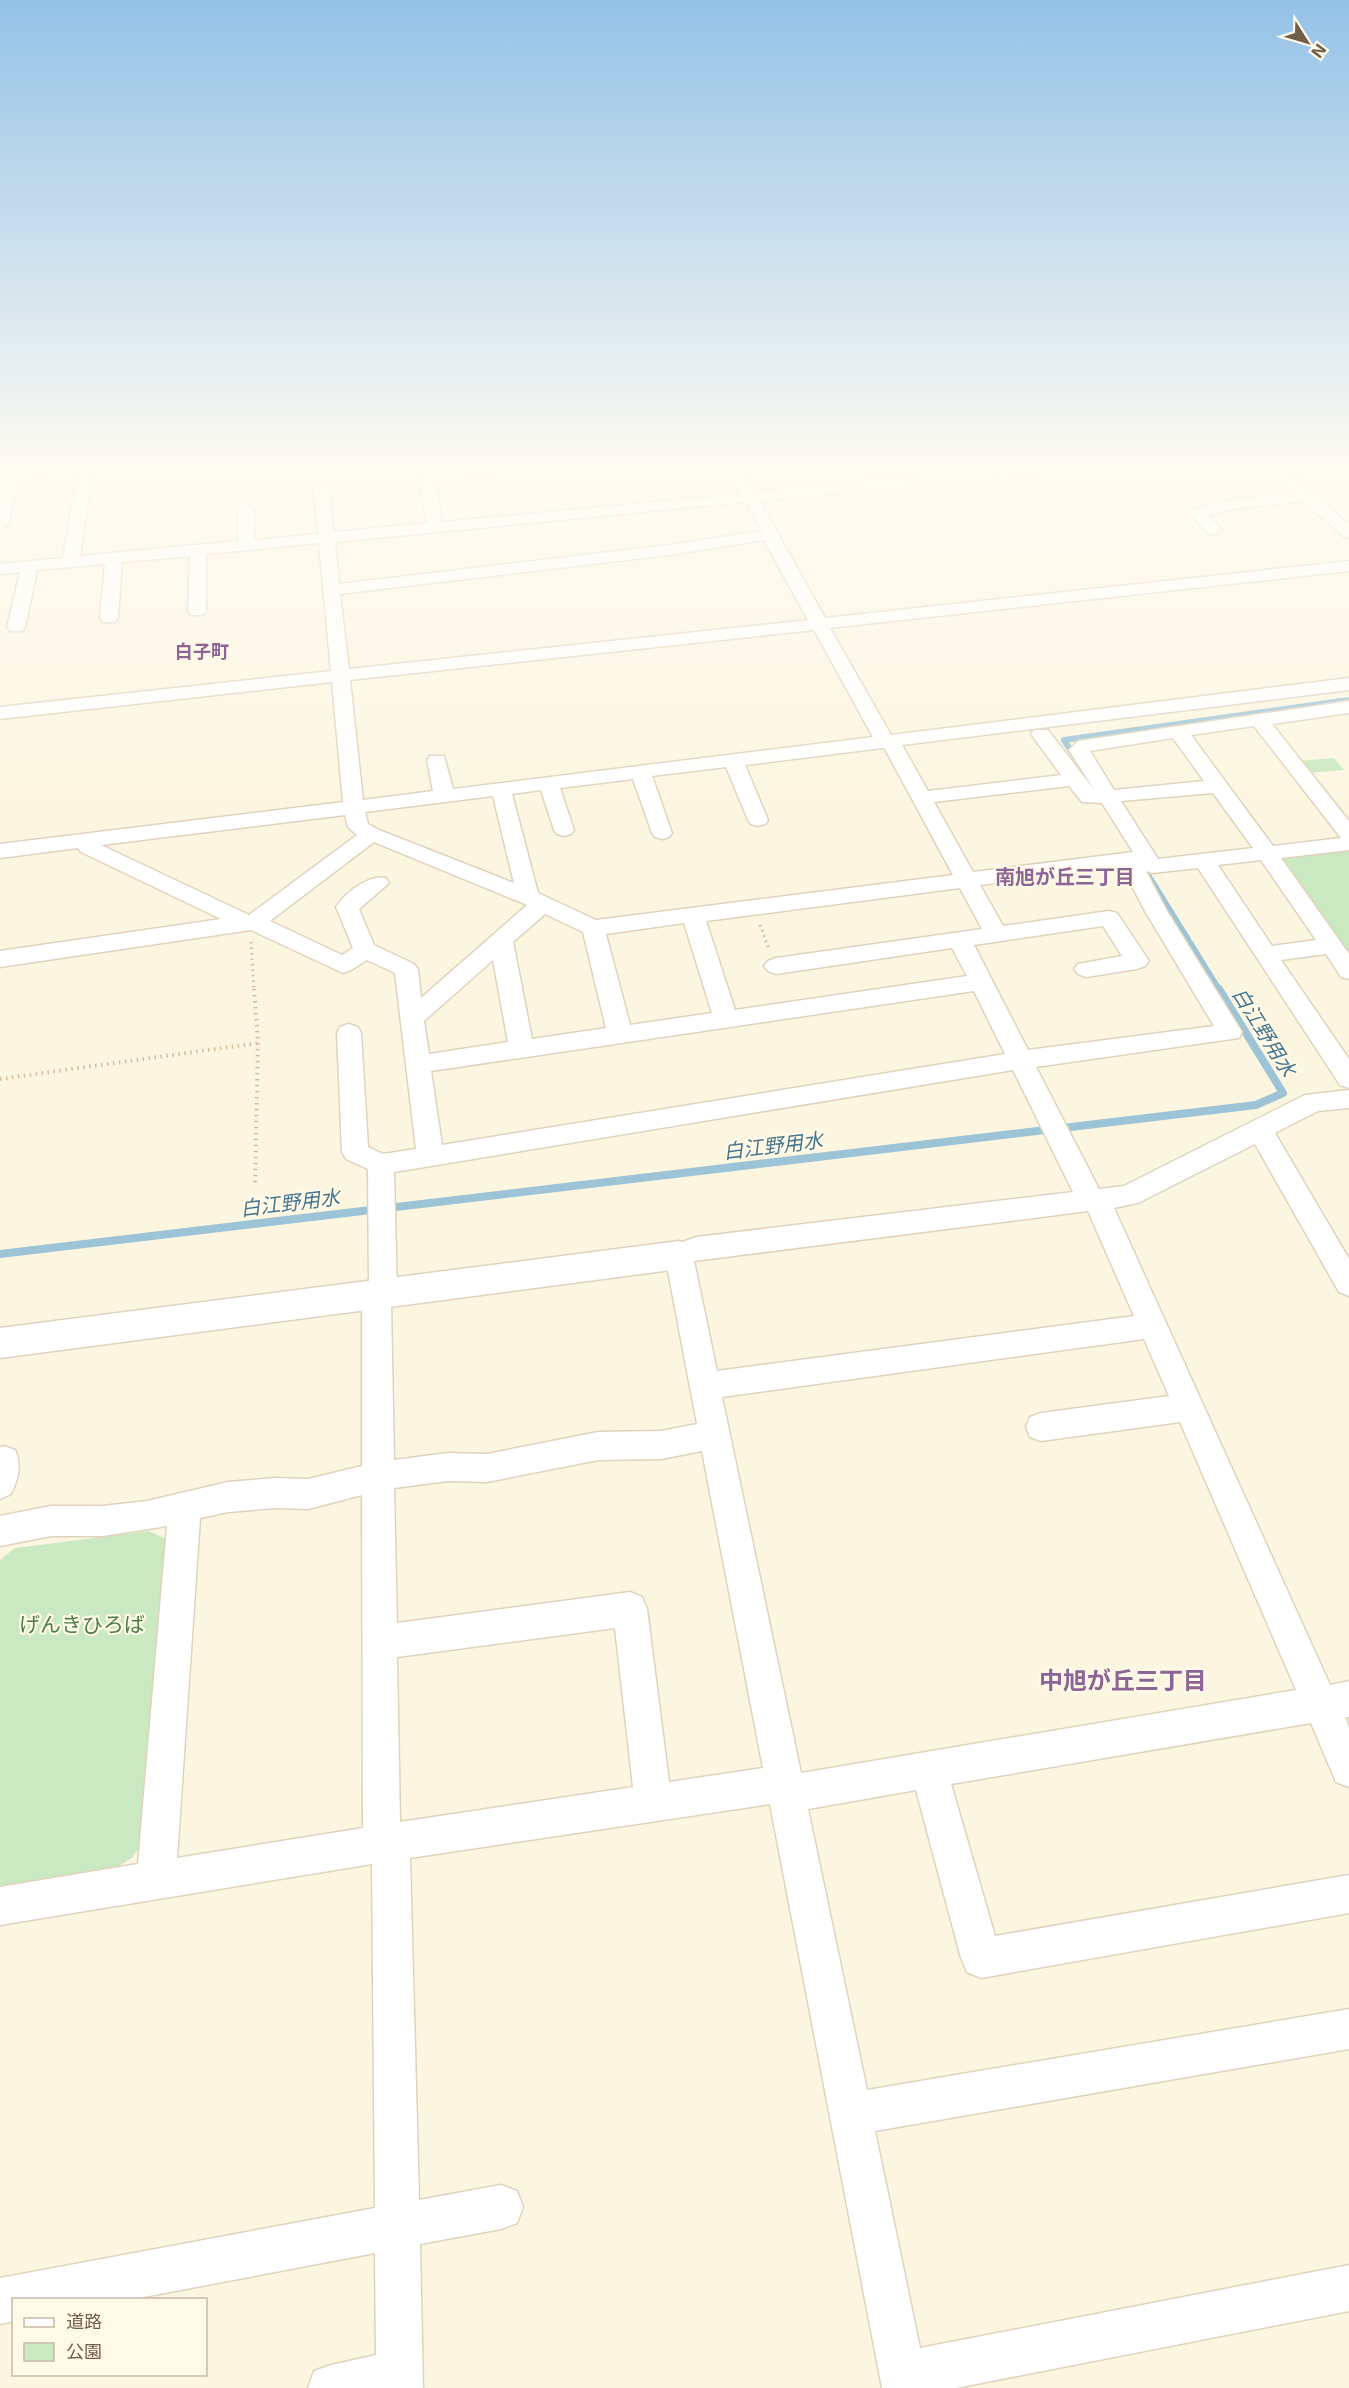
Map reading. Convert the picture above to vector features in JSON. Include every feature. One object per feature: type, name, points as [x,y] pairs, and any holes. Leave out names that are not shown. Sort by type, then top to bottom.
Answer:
[{"type":"street","points":[[16,627],[26,581]]},
{"type":"street","points":[[109,618],[112,581]]},
{"type":"street","points":[[197,581],[197,610]]},
{"type":"street","points":[[331,581],[339,672],[358,827],[535,900],[593,928],[1137,858],[1152,866],[1349,844]]},
{"type":"street","points":[[332,590],[404,581]]},
{"type":"street","points":[[796,581],[996,934]]},
{"type":"street","points":[[0,713],[339,672],[1145,581]]},
{"type":"street","points":[[818,619],[1194,581]]},
{"type":"street","points":[[0,705],[339,672]]},
{"type":"street","points":[[0,851],[1349,684]]},
{"type":"street","points":[[349,1033],[355,1152],[381,1164],[1022,1060],[1230,1032],[1156,911],[1137,858],[1100,797],[1079,750],[1084,745],[1258,719],[1345,712]]},
{"type":"street","points":[[1258,719],[1349,834]]},
{"type":"street","points":[[1178,731],[1349,971]]},
{"type":"street","points":[[1041,734],[1074,779],[1100,797],[1219,786]]},
{"type":"street","points":[[437,760],[444,796]]},
{"type":"street","points":[[733,761],[758,820]]},
{"type":"street","points":[[641,773],[662,833]]},
{"type":"street","points":[[921,798],[1074,779]]},
{"type":"street","points":[[549,784],[564,831]]},
{"type":"street","points":[[501,789],[535,900]]},
{"type":"street","points":[[0,959],[250,923],[372,834]]},
{"type":"street","points":[[87,840],[88,847],[343,965],[365,950]]},
{"type":"street","points":[[1204,861],[1349,1079]]},
{"type":"street","points":[[378,883],[347,907],[365,950],[406,969],[430,1157]]},
{"type":"street","points":[[412,1019],[501,939],[535,900]]},
{"type":"street","points":[[693,916],[726,1018]]},
{"type":"street","points":[[776,966],[1109,918],[1137,961],[1086,969]]},
{"type":"street","points":[[593,928],[620,1034]]},
{"type":"street","points":[[501,939],[520,1048]]},
{"type":"street","points":[[960,940],[1094,1200],[1189,1407],[1334,1701],[1349,1768]]},
{"type":"street","points":[[1266,954],[1331,946]]},
{"type":"street","points":[[418,1064],[983,982]]},
{"type":"street","points":[[0,1343],[679,1255],[696,1248],[1128,1196],[1314,1102],[1349,1099]]},
{"type":"street","points":[[1260,1130],[1349,1284]]},
{"type":"street","points":[[331,2388],[400,2380],[398,2226],[380,1642],[378,1476],[381,1164]]},
{"type":"street","points":[[679,1255],[904,2382],[1349,2288]]},
{"type":"street","points":[[705,1386],[1153,1326]]},
{"type":"street","points":[[1041,1427],[1189,1407]]},
{"type":"street","points":[[0,1531],[51,1521],[103,1521],[147,1516],[228,1497],[276,1493],[308,1494],[378,1476],[448,1467],[487,1468],[598,1446],[661,1445],[715,1435]]},
{"type":"street","points":[[156,1882],[185,1507]]},
{"type":"street","points":[[380,1642],[630,1609],[653,1802]]},
{"type":"street","points":[[0,1906],[653,1802],[786,1789],[928,1770],[1334,1701]]},
{"type":"street","points":[[928,1770],[981,1958],[1349,1894]]},
{"type":"street","points":[[852,2114],[1349,2029]]},
{"type":"street","points":[[16,2298],[501,2207]]},
{"type":"path","points":[[753,908],[776,966]]},
{"type":"path","points":[[250,923],[258,1042],[255,1184]]},
{"type":"path","points":[[0,1079],[258,1042]]},
{"type":"green space","points":[[1334,758],[1344,770],[1308,773],[1298,761]]},
{"type":"green space","points":[[1349,849],[1349,959],[1278,861],[1286,856]]},
{"type":"green space","name":"げんきひろば","points":[[149,1531],[172,1542],[144,1840],[132,1858],[109,1872],[0,1888],[0,1560],[15,1548]]},
{"type":"waterway","name":"白江野用水","points":[[1075,757],[1064,740],[1349,700],[1336,701]]},
{"type":"waterway","name":"白江野用水","points":[[1145,870],[1220,991]]},
{"type":"waterway","name":"白江野用水","points":[[0,1254],[1256,1105],[1283,1093],[1219,989]]},
{"type":"district","name":"白子町","points":[[202,651]]},
{"type":"district","name":"南旭が丘三丁目","points":[[1065,877]]},
{"type":"district","name":"中旭が丘三丁目","points":[[1123,1680]]}]
